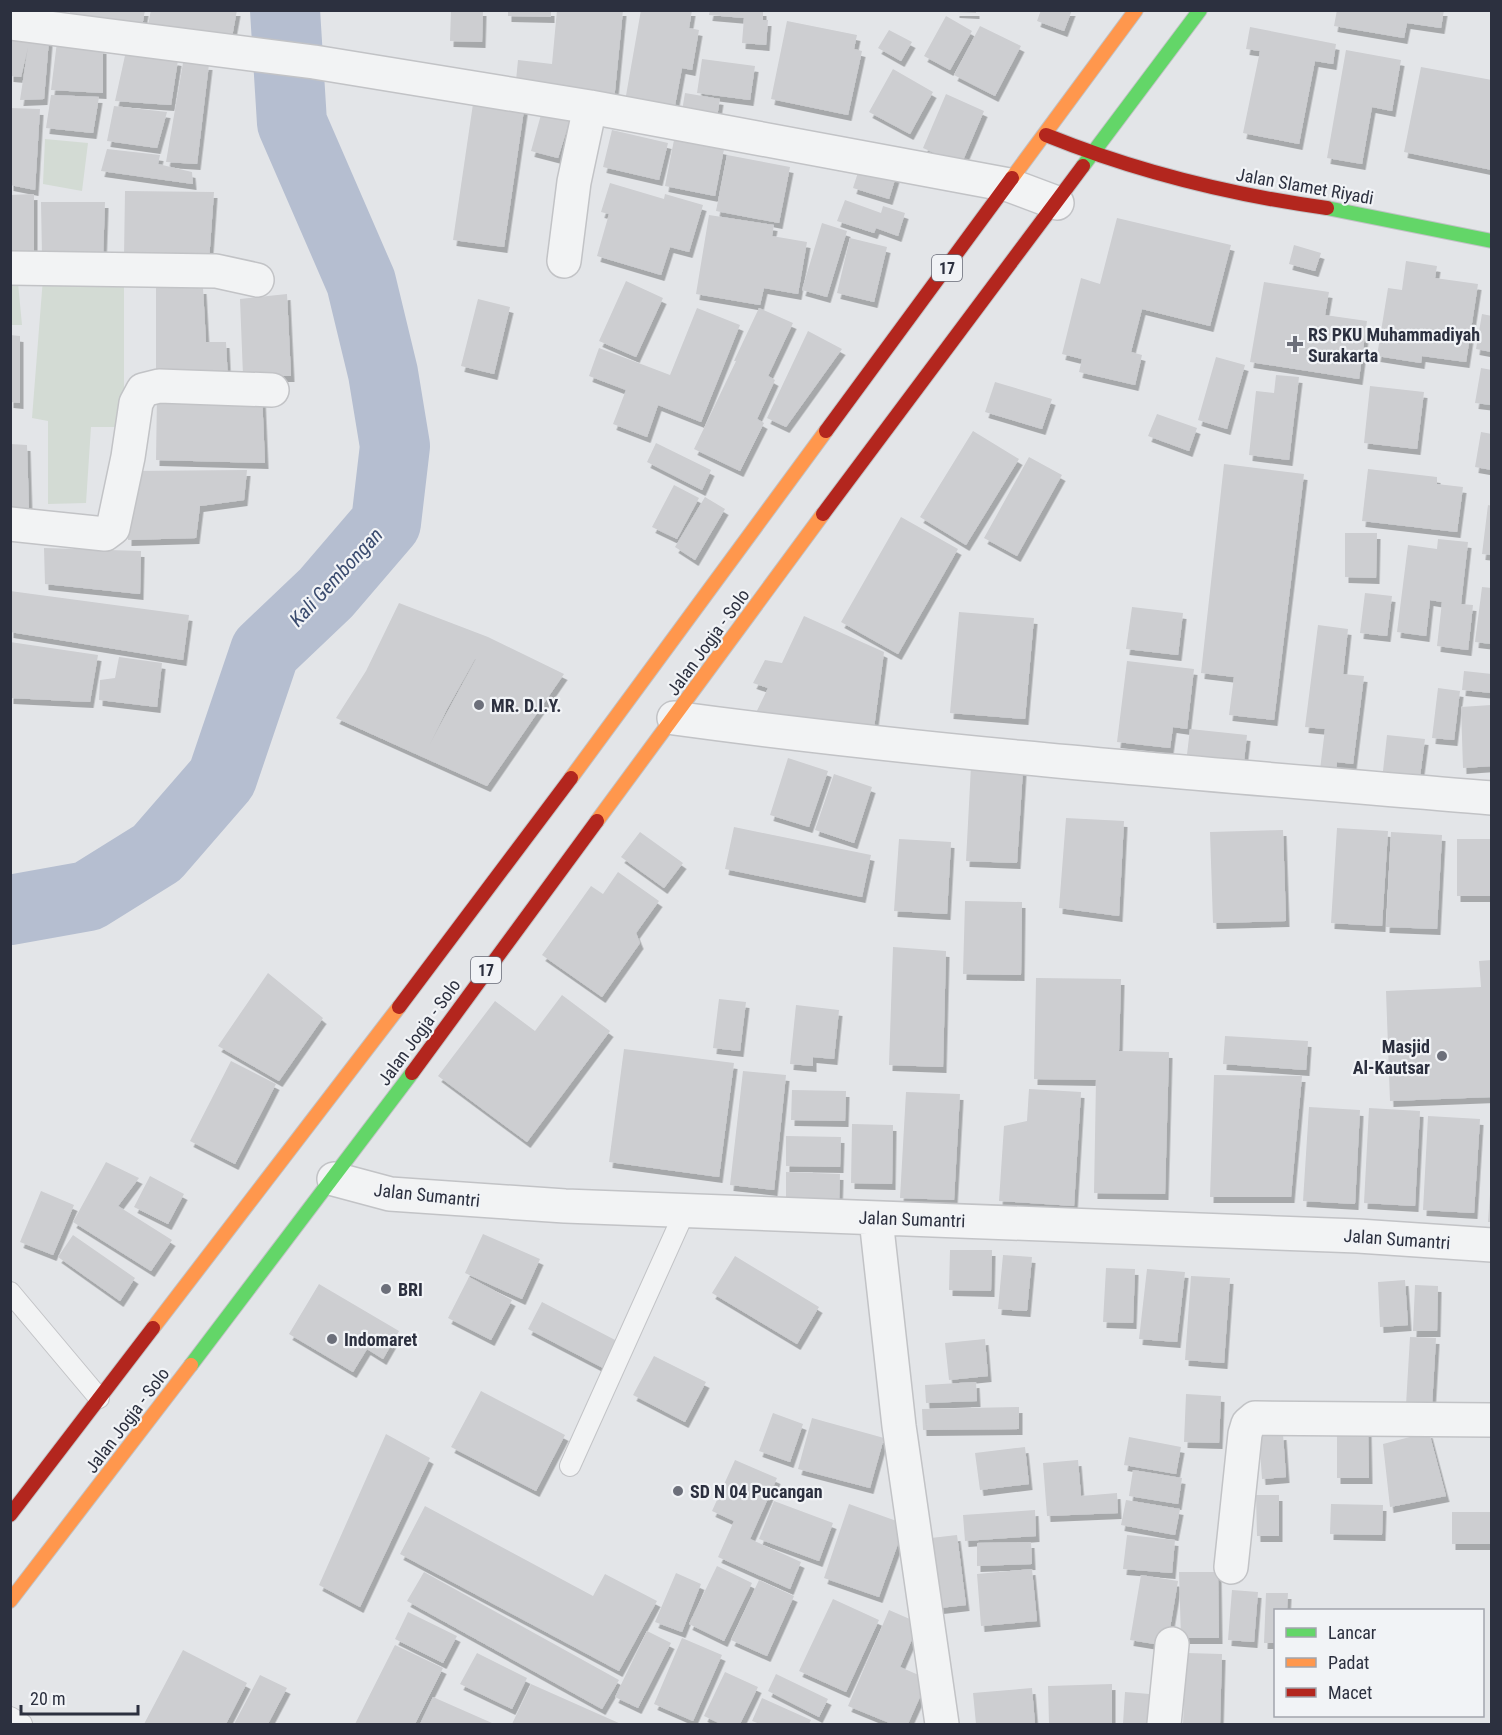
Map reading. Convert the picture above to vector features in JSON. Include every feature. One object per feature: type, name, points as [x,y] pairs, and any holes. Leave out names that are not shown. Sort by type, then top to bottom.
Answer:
[{"type":"main road","name":"17","points":[[1009,185],[1136,10]]},
{"type":"main road","name":"17","points":[[1057,202],[1200,10]]},
{"type":"main road","name":"Jalan Slamet Riyadi","points":[[1046,135],[1093,154],[1261,199],[1342,210],[1491,241]]},
{"type":"main road","name":"Jalan Jogja - Solo","points":[[10,1515],[469,916],[1009,185]]},
{"type":"main road","name":"Jalan Jogja - Solo","points":[[10,1601],[334,1179],[957,334],[1057,202]]},
{"type":"street","points":[[10,23],[253,53],[590,107],[1009,185],[1057,202]]},
{"type":"street","points":[[564,261],[574,182],[590,107]]},
{"type":"street","points":[[10,268],[216,271],[257,280]]},
{"type":"street","points":[[10,524],[105,534],[113,528],[128,457],[136,403],[143,390],[159,386],[272,390]]},
{"type":"street","points":[[674,718],[832,740],[974,755],[1491,798]]},
{"type":"street","name":"Jalan Sumantri","points":[[334,1179],[390,1194],[685,1211],[1358,1236],[1491,1245]]},
{"type":"street","points":[[876,1219],[899,1426],[942,1725]]},
{"type":"street","points":[[1231,1567],[1245,1434],[1248,1424],[1255,1418],[1491,1420]]},
{"type":"street","points":[[1164,1725],[1172,1644]]},
{"type":"lane","points":[[570,1466],[685,1211]]},
{"type":"lane","points":[[10,1292],[99,1398]]},
{"type":"lane","points":[[10,1718],[22,1725]]},
{"type":"shaded area","points":[[45,139],[88,143],[82,191],[43,184]]},
{"type":"shaded area","points":[[43,278],[124,287],[124,427],[91,427],[86,503],[48,504],[48,421],[32,418]]},
{"type":"shaded area","points":[[18,283],[22,325],[11,325],[11,284]]},
{"type":"building","points":[[70,10],[145,10],[142,27],[70,16]]},
{"type":"building","points":[[151,10],[237,10],[232,37],[148,25]]},
{"type":"building","points":[[451,10],[483,10],[482,42],[450,41]]},
{"type":"building","points":[[508,10],[551,10],[551,17],[508,16]]},
{"type":"building","points":[[557,10],[623,10],[614,101],[515,91],[518,60],[552,64]]},
{"type":"building","points":[[641,10],[692,10],[689,28],[699,30],[692,70],[682,68],[673,116],[624,107]]},
{"type":"building","points":[[710,10],[763,10],[763,20],[768,20],[766,45],[742,43],[744,18],[709,15]]},
{"type":"building","points":[[956,10],[976,10],[976,13],[956,12]]},
{"type":"building","points":[[1041,10],[1072,10],[1064,31],[1037,21]]},
{"type":"building","points":[[1337,10],[1444,10],[1441,28],[1407,23],[1404,38],[1334,26]]},
{"type":"building","points":[[946,16],[972,31],[950,70],[924,56]]},
{"type":"building","points":[[787,21],[857,35],[854,49],[862,51],[848,115],[771,99]]},
{"type":"building","points":[[980,26],[1021,46],[995,96],[954,75]]},
{"type":"building","points":[[1250,27],[1336,44],[1333,64],[1315,61],[1299,144],[1243,133],[1260,51],[1246,49]]},
{"type":"building","points":[[889,30],[912,42],[901,61],[878,48]]},
{"type":"building","points":[[10,39],[49,40],[44,99],[20,100],[28,47],[21,77],[10,76]]},
{"type":"building","points":[[57,42],[103,48],[103,93],[51,90]]},
{"type":"building","points":[[1346,50],[1401,60],[1392,111],[1372,107],[1362,164],[1327,158]]},
{"type":"building","points":[[126,51],[178,60],[171,105],[115,101]]},
{"type":"building","points":[[702,59],[755,66],[750,100],[697,93]]},
{"type":"building","points":[[183,63],[209,64],[197,164],[166,162]]},
{"type":"building","points":[[1421,67],[1492,80],[1492,170],[1404,152]]},
{"type":"building","points":[[893,69],[933,92],[910,134],[869,112]]},
{"type":"building","points":[[685,93],[720,99],[716,123],[681,117]]},
{"type":"building","points":[[946,94],[984,111],[961,165],[923,148]]},
{"type":"building","points":[[51,95],[99,97],[93,133],[46,128]]},
{"type":"building","points":[[474,97],[525,103],[504,247],[453,240]]},
{"type":"building","points":[[114,106],[167,112],[157,148],[107,141]]},
{"type":"building","points":[[10,108],[40,109],[35,190],[10,185]]},
{"type":"building","points":[[542,111],[570,119],[558,158],[531,151]]},
{"type":"building","points":[[612,130],[668,143],[659,180],[603,167]]},
{"type":"building","points":[[674,140],[724,149],[715,196],[665,186]]},
{"type":"building","points":[[107,149],[160,155],[158,164],[192,172],[193,184],[101,171]]},
{"type":"building","points":[[727,155],[790,167],[779,223],[716,211]]},
{"type":"building","points":[[861,163],[897,173],[889,199],[853,188]]},
{"type":"building","points":[[610,183],[664,199],[665,194],[703,205],[689,252],[670,247],[661,275],[597,256],[609,214],[601,212]]},
{"type":"building","points":[[125,191],[214,192],[209,261],[124,258]]},
{"type":"building","points":[[34,194],[34,257],[10,257],[10,195]]},
{"type":"building","points":[[845,200],[881,213],[883,206],[905,213],[898,236],[876,228],[874,233],[837,221]]},
{"type":"building","points":[[41,202],[105,202],[103,258],[42,256]]},
{"type":"building","points":[[709,215],[774,225],[772,236],[807,242],[798,294],[764,288],[760,305],[696,294]]},
{"type":"building","points":[[1117,218],[1231,245],[1210,326],[1142,309],[1131,352],[1142,355],[1135,385],[1079,372],[1082,359],[1062,354],[1081,278],[1100,284]]},
{"type":"building","points":[[822,223],[847,231],[827,297],[802,290]]},
{"type":"building","points":[[850,238],[887,247],[874,302],[837,293]]},
{"type":"building","points":[[1294,245],[1321,253],[1315,271],[1289,264]]},
{"type":"building","points":[[1406,261],[1437,266],[1435,278],[1478,284],[1466,362],[1422,356],[1421,363],[1377,356],[1388,288],[1402,290]]},
{"type":"building","points":[[626,281],[663,298],[636,357],[599,341]]},
{"type":"building","points":[[1264,282],[1329,292],[1325,315],[1367,321],[1359,379],[1250,362]]},
{"type":"building","points":[[156,288],[203,288],[206,342],[226,342],[228,381],[156,378]]},
{"type":"building","points":[[287,294],[291,376],[243,376],[240,299]]},
{"type":"building","points":[[478,299],[510,307],[494,374],[461,366]]},
{"type":"building","points":[[697,308],[740,325],[701,422],[658,405],[647,437],[613,424],[626,390],[589,376],[599,348],[670,375]]},
{"type":"building","points":[[759,308],[793,323],[768,376],[775,380],[757,419],[764,423],[740,471],[694,449]]},
{"type":"building","points":[[1482,314],[1492,316],[1492,352],[1476,349]]},
{"type":"building","points":[[808,331],[842,349],[786,427],[767,418]]},
{"type":"building","points":[[10,335],[20,336],[20,403],[10,402]]},
{"type":"building","points":[[1216,357],[1245,365],[1227,429],[1198,420]]},
{"type":"building","points":[[1481,368],[1492,370],[1492,405],[1475,403]]},
{"type":"building","points":[[1276,375],[1299,377],[1289,460],[1249,455],[1256,391],[1274,393]]},
{"type":"building","points":[[995,382],[1052,399],[1042,429],[985,412]]},
{"type":"building","points":[[1370,386],[1424,392],[1417,449],[1364,443]]},
{"type":"building","points":[[157,394],[262,394],[265,463],[156,460]]},
{"type":"building","points":[[1157,414],[1197,428],[1189,451],[1148,436]]},
{"type":"building","points":[[973,431],[1019,459],[966,545],[920,517]]},
{"type":"building","points":[[1481,432],[1492,434],[1492,470],[1475,467]]},
{"type":"building","points":[[656,443],[711,470],[702,490],[647,462]]},
{"type":"building","points":[[10,444],[27,445],[29,510],[10,508]]},
{"type":"building","points":[[1029,457],[1062,475],[1017,556],[984,538]]},
{"type":"building","points":[[1224,464],[1304,474],[1274,720],[1229,715],[1234,677],[1201,673]]},
{"type":"building","points":[[1368,469],[1437,477],[1437,484],[1463,487],[1457,532],[1362,521]]},
{"type":"building","points":[[247,470],[244,500],[200,506],[196,538],[128,540],[129,471]]},
{"type":"building","points":[[674,485],[699,498],[677,539],[652,527]]},
{"type":"building","points":[[705,497],[725,509],[695,560],[675,547]]},
{"type":"building","points":[[1488,505],[1492,506],[1492,555],[1482,554]]},
{"type":"building","points":[[901,517],[958,549],[898,654],[841,622]]},
{"type":"building","points":[[1345,533],[1377,533],[1376,578],[1345,577]]},
{"type":"building","points":[[1438,539],[1468,542],[1461,604],[1473,605],[1468,650],[1437,646],[1442,602],[1430,600],[1426,636],[1397,632],[1408,545],[1437,549]]},
{"type":"building","points":[[44,548],[141,551],[140,594],[45,584]]},
{"type":"building","points":[[1482,587],[1492,588],[1492,644],[1475,642]]},
{"type":"building","points":[[10,591],[189,615],[183,660],[10,632]]},
{"type":"building","points":[[1365,593],[1392,596],[1387,636],[1360,633]]},
{"type":"building","points":[[399,603],[488,637],[564,674],[487,786],[336,718],[366,671]],"holes":[[[476,659],[430,744],[447,709]]]},
{"type":"building","points":[[1132,607],[1183,613],[1178,655],[1126,649]]},
{"type":"building","points":[[959,612],[1034,618],[1025,719],[950,713]]},
{"type":"building","points":[[804,616],[884,652],[873,736],[752,721],[768,688],[753,683],[765,660],[782,663]]},
{"type":"building","points":[[1318,625],[1348,629],[1343,674],[1364,676],[1353,764],[1337,762],[1335,780],[1319,778],[1325,729],[1305,727]]},
{"type":"building","points":[[10,642],[98,655],[90,702],[10,698]]},
{"type":"building","points":[[119,657],[162,663],[157,707],[99,700],[100,680],[115,678]]},
{"type":"building","points":[[1127,661],[1194,669],[1187,729],[1173,727],[1170,748],[1117,742]]},
{"type":"building","points":[[1464,671],[1492,674],[1492,693],[1462,690]]},
{"type":"building","points":[[1438,688],[1460,691],[1454,740],[1432,738]]},
{"type":"building","points":[[1491,705],[1492,766],[1463,768],[1461,707]]},
{"type":"building","points":[[1190,729],[1247,735],[1243,770],[1186,763]]},
{"type":"building","points":[[1387,735],[1425,739],[1419,784],[1382,780]]},
{"type":"building","points":[[788,758],[828,771],[809,827],[770,815]]},
{"type":"building","points":[[971,766],[1023,769],[1017,863],[966,861]]},
{"type":"building","points":[[834,774],[872,787],[854,843],[815,830]]},
{"type":"building","points":[[1066,818],[1124,821],[1119,916],[1059,908]]},
{"type":"building","points":[[734,827],[871,855],[862,897],[725,869]]},
{"type":"building","points":[[1337,828],[1388,831],[1382,926],[1331,923]]},
{"type":"building","points":[[1283,830],[1286,921],[1213,923],[1210,832]]},
{"type":"building","points":[[640,832],[683,863],[664,888],[621,857]]},
{"type":"building","points":[[1391,832],[1442,835],[1437,929],[1386,927]]},
{"type":"building","points":[[899,839],[951,842],[947,914],[894,911]]},
{"type":"building","points":[[1457,839],[1492,839],[1492,896],[1457,896]]},
{"type":"building","points":[[618,872],[659,901],[636,933],[640,943],[602,997],[542,955],[591,886],[603,894]]},
{"type":"building","points":[[965,901],[1022,902],[1021,975],[963,974]]},
{"type":"building","points":[[893,947],[946,951],[943,1067],[889,1065]]},
{"type":"building","points":[[1492,960],[1492,1097],[1390,1101],[1386,991],[1481,987],[1479,961]]},
{"type":"building","points":[[268,973],[323,1018],[279,1081],[218,1046]]},
{"type":"building","points":[[1036,978],[1121,979],[1119,1051],[1169,1052],[1165,1194],[1094,1193],[1096,1080],[1034,1079]]},
{"type":"building","points":[[562,995],[610,1031],[527,1142],[438,1076],[495,1001],[535,1031]]},
{"type":"building","points":[[719,999],[746,1002],[740,1051],[713,1048]]},
{"type":"building","points":[[796,1005],[839,1010],[834,1059],[813,1057],[813,1066],[790,1064]]},
{"type":"building","points":[[1225,1036],[1308,1041],[1306,1070],[1223,1064]]},
{"type":"building","points":[[624,1049],[734,1063],[719,1177],[609,1162]]},
{"type":"building","points":[[231,1061],[276,1084],[235,1164],[190,1141]]},
{"type":"building","points":[[743,1071],[786,1075],[774,1190],[730,1185]]},
{"type":"building","points":[[1214,1075],[1302,1076],[1291,1197],[1210,1197]]},
{"type":"building","points":[[1029,1089],[1081,1092],[1074,1206],[999,1201],[1004,1126],[1027,1121]]},
{"type":"building","points":[[792,1090],[846,1091],[845,1121],[791,1120]]},
{"type":"building","points":[[906,1092],[960,1094],[954,1200],[900,1198]]},
{"type":"building","points":[[1309,1107],[1360,1110],[1355,1204],[1303,1201]]},
{"type":"building","points":[[1369,1108],[1420,1111],[1415,1206],[1364,1203]]},
{"type":"building","points":[[1428,1116],[1480,1119],[1474,1213],[1423,1210]]},
{"type":"building","points":[[852,1124],[893,1125],[892,1184],[851,1183]]},
{"type":"building","points":[[786,1136],[841,1137],[840,1167],[786,1166]]},
{"type":"building","points":[[106,1162],[139,1178],[118,1206],[172,1240],[151,1271],[73,1222]]},
{"type":"building","points":[[786,1172],[840,1174],[839,1204],[786,1202]]},
{"type":"building","points":[[150,1176],[184,1194],[168,1224],[134,1207]]},
{"type":"building","points":[[41,1191],[74,1205],[53,1255],[20,1242]]},
{"type":"building","points":[[1490,1194],[1492,1195],[1492,1222],[1488,1222]]},
{"type":"building","points":[[483,1234],[540,1259],[522,1299],[465,1273]]},
{"type":"building","points":[[73,1235],[135,1278],[120,1301],[58,1257]]},
{"type":"building","points":[[950,1250],[992,1250],[991,1291],[949,1290]]},
{"type":"building","points":[[1003,1255],[1032,1257],[1027,1311],[998,1309]]},
{"type":"building","points":[[735,1256],[819,1307],[797,1344],[712,1293]]},
{"type":"building","points":[[1106,1268],[1135,1269],[1133,1323],[1103,1322]]},
{"type":"building","points":[[1147,1269],[1185,1272],[1177,1342],[1139,1339]]},
{"type":"building","points":[[1191,1276],[1230,1278],[1224,1363],[1185,1360]]},
{"type":"building","points":[[469,1277],[512,1300],[491,1340],[448,1318]]},
{"type":"building","points":[[1405,1280],[1408,1325],[1380,1327],[1378,1282]]},
{"type":"building","points":[[319,1284],[399,1331],[383,1359],[367,1349],[353,1372],[289,1334]]},
{"type":"building","points":[[1415,1285],[1438,1286],[1437,1331],[1413,1331]]},
{"type":"building","points":[[542,1302],[619,1342],[605,1369],[528,1329]]},
{"type":"building","points":[[1410,1337],[1436,1338],[1432,1406],[1406,1405]]},
{"type":"building","points":[[985,1339],[988,1376],[949,1380],[945,1343]]},
{"type":"building","points":[[654,1356],[706,1382],[685,1422],[633,1395]]},
{"type":"building","points":[[976,1382],[977,1401],[926,1403],[925,1385]]},
{"type":"building","points":[[481,1391],[565,1435],[536,1491],[451,1447]]},
{"type":"building","points":[[1186,1394],[1221,1396],[1219,1443],[1184,1442]]},
{"type":"building","points":[[1019,1407],[1019,1429],[923,1430],[922,1409]]},
{"type":"building","points":[[773,1413],[803,1424],[790,1462],[759,1451]]},
{"type":"building","points":[[812,1418],[884,1438],[870,1488],[798,1469]]},
{"type":"building","points":[[1337,1427],[1368,1427],[1369,1478],[1337,1478]]},
{"type":"building","points":[[1429,1432],[1446,1496],[1390,1507],[1383,1444]]},
{"type":"building","points":[[386,1434],[430,1458],[360,1607],[319,1585]]},
{"type":"building","points":[[1283,1434],[1286,1477],[1262,1479],[1259,1436]]},
{"type":"building","points":[[1129,1437],[1181,1447],[1176,1474],[1124,1465]]},
{"type":"building","points":[[1025,1447],[1029,1484],[980,1490],[975,1453]]},
{"type":"building","points":[[735,1460],[777,1478],[750,1539],[801,1562],[790,1589],[718,1557],[734,1521],[712,1511]]},
{"type":"building","points":[[1078,1460],[1081,1496],[1117,1493],[1118,1513],[1047,1516],[1043,1463]]},
{"type":"building","points":[[1133,1470],[1182,1478],[1178,1504],[1129,1496]]},
{"type":"building","points":[[1256,1495],[1279,1495],[1279,1536],[1257,1536]]},
{"type":"building","points":[[1126,1500],[1180,1509],[1175,1535],[1121,1525]]},
{"type":"building","points":[[774,1501],[833,1523],[819,1561],[759,1539]]},
{"type":"building","points":[[849,1504],[905,1524],[879,1597],[824,1578]]},
{"type":"building","points":[[1331,1504],[1383,1505],[1382,1535],[1330,1534]]},
{"type":"building","points":[[425,1506],[593,1596],[605,1574],[657,1601],[619,1671],[400,1554]]},
{"type":"building","points":[[1035,1510],[1036,1536],[965,1541],[963,1515]]},
{"type":"building","points":[[1452,1512],[1492,1512],[1492,1544],[1452,1544]]},
{"type":"building","points":[[957,1535],[966,1605],[940,1608],[931,1538]]},
{"type":"building","points":[[1127,1535],[1175,1540],[1172,1573],[1123,1569]]},
{"type":"building","points":[[1031,1542],[1032,1564],[977,1566],[977,1543]]},
{"type":"building","points":[[717,1566],[752,1583],[724,1641],[689,1624]]},
{"type":"building","points":[[1032,1569],[1037,1621],[981,1626],[977,1574]]},
{"type":"building","points":[[424,1572],[619,1680],[602,1709],[407,1601]]},
{"type":"building","points":[[1179,1572],[1218,1572],[1219,1638],[1181,1638]]},
{"type":"building","points":[[676,1573],[701,1584],[682,1632],[655,1622]]},
{"type":"building","points":[[1141,1575],[1178,1581],[1167,1646],[1130,1640]]},
{"type":"building","points":[[759,1580],[794,1596],[767,1656],[731,1640]]},
{"type":"building","points":[[1232,1590],[1258,1592],[1254,1642],[1228,1640]]},
{"type":"building","points":[[1266,1593],[1288,1593],[1287,1609],[1274,1609],[1274,1643],[1264,1643]]},
{"type":"building","points":[[833,1599],[879,1620],[846,1692],[799,1671]]},
{"type":"building","points":[[889,1610],[919,1623],[900,1667],[928,1679],[908,1724],[892,1724],[848,1706]]},
{"type":"building","points":[[408,1612],[457,1636],[443,1663],[395,1639]]},
{"type":"building","points":[[647,1631],[671,1643],[638,1708],[615,1697]]},
{"type":"building","points":[[682,1638],[722,1655],[693,1721],[654,1704]]},
{"type":"building","points":[[395,1645],[443,1668],[415,1724],[355,1724]]},
{"type":"building","points":[[183,1650],[247,1683],[226,1724],[144,1724]]},
{"type":"building","points":[[477,1653],[527,1678],[512,1709],[460,1684]]},
{"type":"building","points":[[1186,1653],[1222,1654],[1220,1724],[1183,1724]]},
{"type":"building","points":[[725,1672],[758,1687],[740,1724],[721,1724],[704,1716]]},
{"type":"building","points":[[776,1674],[828,1699],[819,1717],[768,1691]]},
{"type":"building","points":[[260,1675],[287,1688],[268,1724],[234,1724]]},
{"type":"building","points":[[531,1684],[621,1724],[512,1724]]},
{"type":"building","points":[[1112,1684],[1112,1724],[1049,1724],[1048,1686]]},
{"type":"building","points":[[1032,1688],[1035,1724],[976,1724],[973,1693]]},
{"type":"building","points":[[1125,1692],[1162,1695],[1159,1724],[1123,1724]]},
{"type":"building","points":[[433,1697],[492,1723],[492,1724],[420,1724]]},
{"type":"building","points":[[762,1698],[811,1720],[809,1724],[760,1724],[752,1721]]},
{"type":"waterway","name":"Kali Gembongan","points":[[10,910],[88,896],[157,853],[222,778],[265,651],[326,593],[386,523],[395,446],[383,373],[361,282],[292,123],[285,10]]},
{"type":"traffic: fast","points":[[1083,166],[1200,10]]},
{"type":"traffic: fast","points":[[1327,208],[1492,241]]},
{"type":"traffic: fast","points":[[191,1365],[412,1073]]},
{"type":"traffic: slow","points":[[1012,178],[1136,10]]},
{"type":"traffic: slow","points":[[571,778],[826,431]]},
{"type":"traffic: slow","points":[[597,821],[823,514]]},
{"type":"traffic: slow","points":[[153,1328],[399,1007]]},
{"type":"traffic: slow","points":[[10,1601],[191,1365]]},
{"type":"traffic: jam","points":[[1046,135],[1114,160],[1184,180],[1291,203],[1327,208]]},
{"type":"traffic: jam","points":[[823,514],[1083,166]]},
{"type":"traffic: jam","points":[[826,431],[1012,178]]},
{"type":"traffic: jam","points":[[399,1007],[571,778]]},
{"type":"traffic: jam","points":[[412,1073],[597,821]]},
{"type":"traffic: jam","points":[[10,1515],[153,1328]]},
{"type":"place","name":"RS PKU Muhammadiyah Surakarta","points":[[1295,344]]},
{"type":"place","name":"MR. D.I.Y.","points":[[479,705]]},
{"type":"place","name":"Masjid Al-Kautsar","points":[[1442,1056]]},
{"type":"place","name":"BRI","points":[[386,1289]]},
{"type":"place","name":"Indomaret","points":[[332,1339]]},
{"type":"place","name":"SD N 04 Pucangan","points":[[678,1491]]}]
